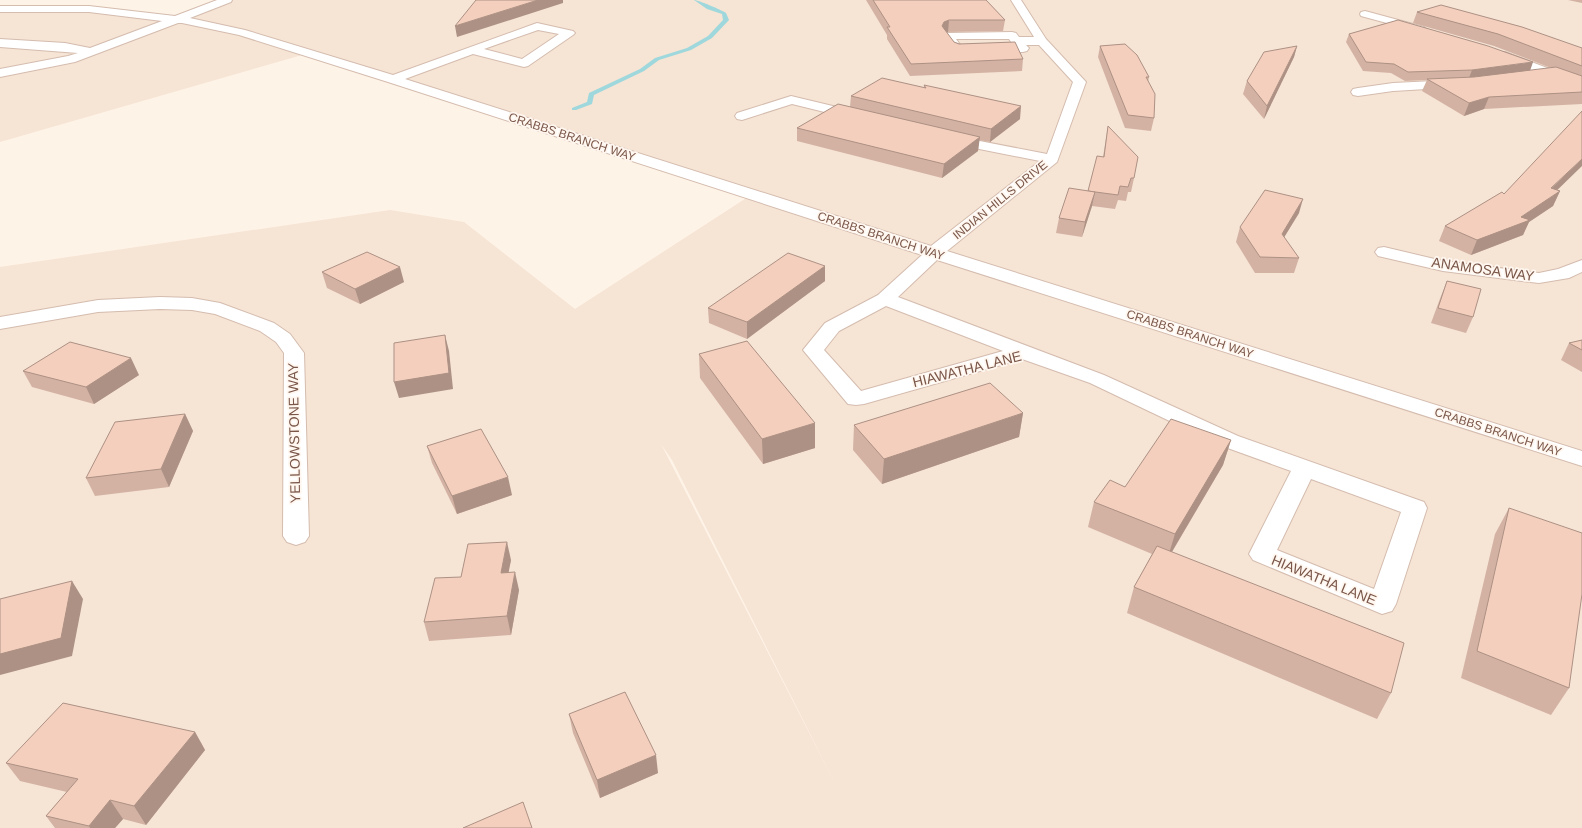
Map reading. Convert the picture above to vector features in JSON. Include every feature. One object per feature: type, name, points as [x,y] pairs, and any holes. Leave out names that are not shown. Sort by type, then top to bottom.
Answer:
[{"type":"street","name":"CRABBS BRANCH WAY","points":[[0,73],[70,58],[94,51],[227,0]]},
{"type":"street","name":"INDIAN HILLS DRIVE","points":[[934,253],[1052,159],[1080,82],[1042,41],[1016,0]]},
{"type":"street","name":"CRABBS BRANCH WAY","points":[[0,9],[89,9],[178,19],[240,32],[393,79],[1582,459]]},
{"type":"street","points":[[1365,14],[1434,33]]},
{"type":"street","points":[[393,79],[536,26],[569,34],[524,63],[472,50]]},
{"type":"street","points":[[1012,35],[1016,42],[1023,48],[958,50],[948,36],[1012,35]]},
{"type":"street","points":[[1016,42],[1042,41]]},
{"type":"street","name":"CRABBS BRANCH WAY","points":[[0,43],[65,47],[94,51]]},
{"type":"street","points":[[1496,52],[1582,85]]},
{"type":"street","points":[[1522,77],[1553,73]]},
{"type":"street","points":[[1358,92],[1393,87],[1469,84]]},
{"type":"street","points":[[742,116],[792,100],[867,119]]},
{"type":"street","points":[[935,135],[981,146],[1052,159]]},
{"type":"street","name":"ANAMOSA WAY","points":[[1384,252],[1443,266],[1539,278],[1563,274],[1582,265]]},
{"type":"street","name":"HIAWATHA LANE","points":[[934,253],[885,299],[832,326],[813,350],[856,399],[1023,352],[1097,379],[1230,441],[1415,508],[1382,604],[1262,554],[1304,468]]},
{"type":"street","points":[[885,299],[1023,352]]},
{"type":"street","name":"YELLOWSTONE WAY","points":[[0,323],[98,306],[160,303],[192,304],[220,309],[241,316],[267,327],[283,338],[294,352],[296,536]]},
{"type":"shaded area","points":[[227,0],[1582,0],[1582,828],[0,828],[0,267],[390,210],[464,222],[575,309],[751,195],[309,53],[0,142],[0,9],[89,9],[178,19]],"holes":[[[661,444],[672,460],[841,795]]]},
{"type":"building","points":[[476,0],[538,0],[455,26]]},
{"type":"building","points":[[873,0],[986,0],[1005,20],[949,20],[944,22],[942,26],[954,42],[959,44],[1015,42],[1023,59],[911,64],[887,27],[890,27]]},
{"type":"building","points":[[1441,5],[1522,27],[1582,48],[1582,66],[1498,34],[1417,12]]},
{"type":"building","points":[[1398,20],[1488,46],[1533,62],[1472,70],[1408,72],[1394,64],[1366,62],[1349,34]]},
{"type":"building","points":[[1125,44],[1137,55],[1149,77],[1146,77],[1155,94],[1154,118],[1128,115],[1100,46]]},
{"type":"building","points":[[1297,46],[1267,106],[1247,81],[1264,52]]},
{"type":"building","points":[[1556,67],[1582,76],[1582,92],[1489,97],[1469,103],[1427,79],[1474,77]]},
{"type":"building","points":[[882,78],[926,88],[924,85],[1021,106],[991,129],[851,96]]},
{"type":"building","points":[[838,104],[980,137],[944,164],[797,128]]},
{"type":"building","points":[[1582,111],[1582,159],[1551,188],[1560,191],[1521,217],[1530,220],[1477,240],[1445,226],[1502,192],[1504,194]]},
{"type":"building","points":[[1108,126],[1138,157],[1134,178],[1131,178],[1128,187],[1120,186],[1118,195],[1088,191],[1097,156],[1104,157]]},
{"type":"building","points":[[1069,188],[1095,192],[1085,222],[1059,218]]},
{"type":"building","points":[[1265,190],[1303,199],[1282,234],[1299,258],[1260,257],[1240,227]]},
{"type":"building","points":[[367,252],[400,267],[355,289],[322,272]]},
{"type":"building","points":[[788,253],[825,266],[747,322],[708,308]]},
{"type":"building","points":[[1447,281],[1481,289],[1473,317],[1438,308]]},
{"type":"building","points":[[445,335],[449,373],[394,382],[394,343]]},
{"type":"building","points":[[1582,340],[1582,350],[1569,343]]},
{"type":"building","points":[[747,341],[815,423],[762,439],[699,354]]},
{"type":"building","points":[[70,342],[131,358],[86,387],[23,371]]},
{"type":"building","points":[[990,383],[1023,413],[884,459],[854,425]]},
{"type":"building","points":[[185,414],[161,469],[86,478],[115,422]]},
{"type":"building","points":[[1171,419],[1231,440],[1175,534],[1094,502],[1110,480],[1125,487]]},
{"type":"building","points":[[481,429],[508,477],[452,496],[427,446]]},
{"type":"building","points":[[1509,508],[1582,533],[1582,594],[1569,688],[1477,651]]},
{"type":"building","points":[[507,542],[501,573],[515,572],[507,616],[424,622],[435,578],[461,577],[468,544]]},
{"type":"building","points":[[1157,546],[1404,643],[1391,693],[1134,587]]},
{"type":"building","points":[[72,581],[61,638],[0,654],[0,599]]},
{"type":"building","points":[[625,692],[656,755],[597,780],[569,714]]},
{"type":"building","points":[[63,703],[195,732],[134,806],[110,800],[89,826],[46,816],[78,779],[6,763]]},
{"type":"building","points":[[523,802],[532,828],[463,828]]},
{"type":"waterway","points":[[574,109],[590,103],[591,94],[642,70],[657,59],[689,49],[710,37],[726,20],[724,13],[709,8],[696,0]]}]
